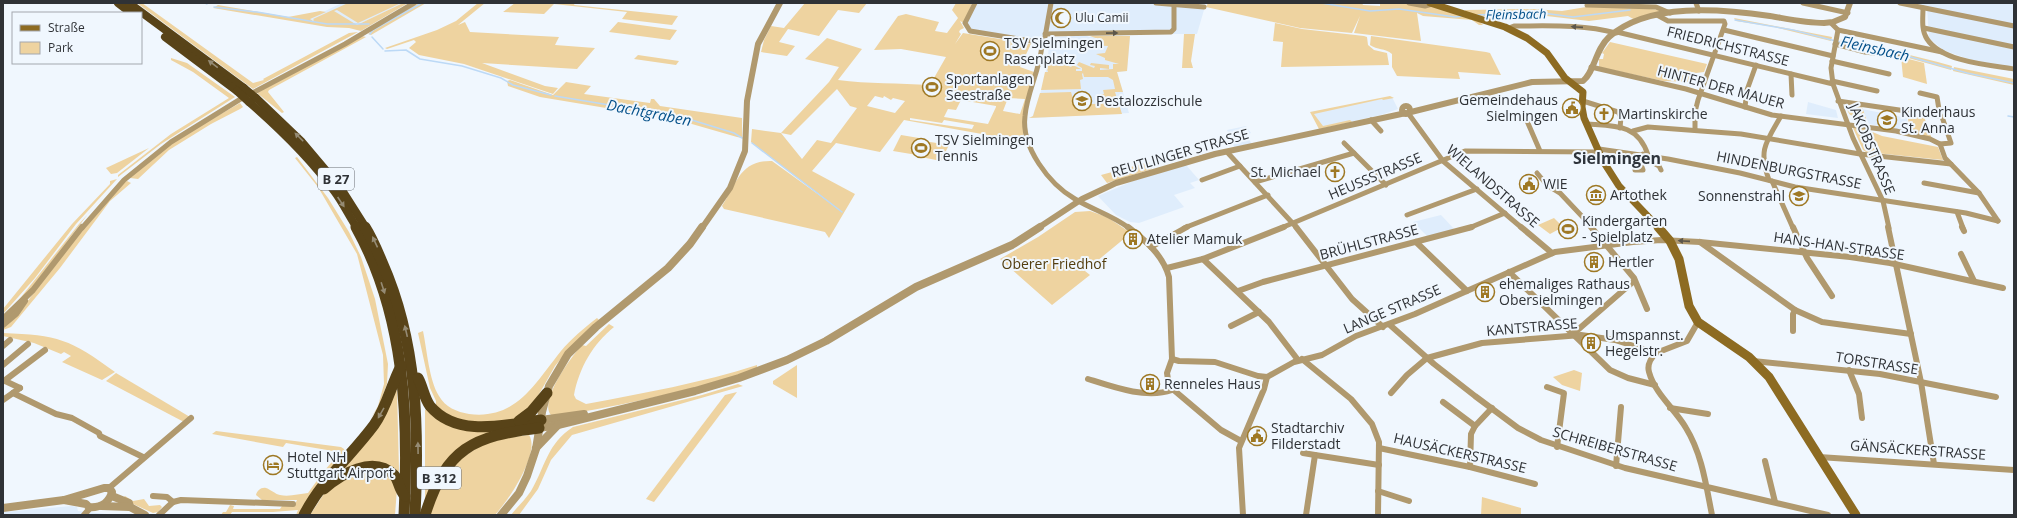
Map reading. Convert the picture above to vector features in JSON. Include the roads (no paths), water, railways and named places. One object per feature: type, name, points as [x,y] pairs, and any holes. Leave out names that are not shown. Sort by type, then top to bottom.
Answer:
[{"type":"highway","points":[[118,3],[130,12]]},
{"type":"highway","name":"B 27","points":[[129,3],[140,12]]},
{"type":"highway","name":"B 27","points":[[142,13],[287,125],[318,157],[343,188],[362,217],[390,278],[406,329],[407,368],[404,515]]},
{"type":"highway","name":"B 27","points":[[142,21],[240,90]]},
{"type":"highway","points":[[304,515],[318,488],[375,423],[389,399],[395,377],[407,368],[420,380],[422,391],[431,407],[447,419],[460,424],[477,427],[517,423],[540,424]]},
{"type":"highway","name":"B 27","points":[[407,368],[418,445],[415,515]]},
{"type":"highway","points":[[517,423],[531,412],[547,393]]},
{"type":"highway","name":"B 312","points":[[425,515],[437,481],[449,464],[466,448],[492,435],[540,424]]},
{"type":"highway","points":[[308,515],[314,502],[327,486],[344,474],[360,468],[376,467],[390,471],[395,476],[399,489],[405,496]]},
{"type":"main road","points":[[1431,3],[1509,28],[1531,40],[1544,50],[1570,83],[1583,92],[1582,108],[1587,124],[1616,182],[1669,240],[1679,260],[1690,310],[1698,322],[1753,361],[1778,388],[1856,515]]},
{"type":"street","points":[[3,319],[33,290],[87,219],[124,179],[171,142],[232,104],[267,86],[414,3]]},
{"type":"street","points":[[501,515],[524,484],[536,448],[547,393],[553,377],[568,354],[596,327],[668,268],[690,244],[727,193],[738,171],[745,150],[748,128],[747,101],[758,44],[780,3]]},
{"type":"street","points":[[975,3],[965,23],[970,31],[1041,42]]},
{"type":"street","points":[[1051,3],[1045,34],[1041,42],[1039,68],[1024,114],[1024,133],[1031,150],[1041,165],[1063,191],[1078,201],[1114,218],[1128,227],[1151,247],[1168,268],[1172,359],[1169,364],[1167,377],[1172,390],[1222,430],[1241,441]]},
{"type":"street","points":[[1156,3],[1204,7]]},
{"type":"street","points":[[1410,3],[1425,6],[1431,3]]},
{"type":"street","points":[[1696,3],[1699,11]]},
{"type":"street","points":[[1803,3],[1848,13]]},
{"type":"street","points":[[1570,83],[1585,80],[1601,46],[1617,33],[1637,22],[1657,15],[1699,11],[1729,12],[1815,22],[1831,22],[1842,20],[1848,13],[1850,3]]},
{"type":"street","points":[[1900,3],[2014,26]]},
{"type":"street","points":[[1045,34],[1170,32],[1174,29],[1174,4]]},
{"type":"street","points":[[1587,5],[1656,7],[1670,13]]},
{"type":"street","points":[[1922,8],[1924,28],[1928,41],[1943,52],[1966,60],[2014,69]]},
{"type":"street","points":[[1657,15],[1668,20],[1724,21],[1725,24],[1700,93],[1695,112],[1695,130]]},
{"type":"street","points":[[1831,22],[1838,30],[1935,52],[1943,52]]},
{"type":"street","name":"FRIEDRICHSTRASSE","points":[[1509,28],[1514,26],[1594,28],[1715,54],[1791,74],[1876,91]]},
{"type":"street","points":[[1924,28],[2014,47]]},
{"type":"street","points":[[1724,30],[1889,74]]},
{"type":"street","name":"JAKOBSTRASSE","points":[[1838,30],[1833,59],[1832,82],[1838,101],[1860,154],[1882,201],[1921,382],[1934,464]]},
{"type":"street","points":[[1836,42],[1860,51],[1898,56]]},
{"type":"street","points":[[1745,107],[1747,90],[1756,65]]},
{"type":"street","name":"HINTER DER MAUER","points":[[1590,67],[1700,93],[1781,116],[1896,131],[1930,139],[1940,144]]},
{"type":"street","points":[[1791,74],[1792,95]]},
{"type":"street","name":"REUTLINGER STRASSE","points":[[600,413],[695,391],[768,367],[826,341],[916,287],[989,257],[1018,241],[1078,201],[1100,190],[1132,178],[1227,152],[1390,116],[1532,82],[1570,83]]},
{"type":"street","points":[[1920,93],[1943,98]]},
{"type":"street","points":[[1937,97],[1940,116],[1942,117],[1951,143],[1940,144],[1943,155],[1979,193]]},
{"type":"street","points":[[1583,99],[1618,112],[1621,117],[1620,128]]},
{"type":"street","points":[[1838,101],[1940,116]]},
{"type":"street","name":"WIELANDSTRASSE","points":[[1407,111],[1443,160],[1552,253]]},
{"type":"street","points":[[1781,116],[1769,139],[1763,160],[1771,181],[1804,252],[1832,296]]},
{"type":"street","points":[[1371,120],[1381,131]]},
{"type":"street","points":[[1527,121],[1540,151]]},
{"type":"street","points":[[1587,124],[1620,128],[1633,132],[1644,143],[1645,156],[1640,162],[1643,170],[1635,170]]},
{"type":"street","points":[[1633,132],[1642,128],[1655,127],[1695,130],[1769,139],[1860,154],[1951,164]]},
{"type":"street","points":[[1344,143],[1386,184]]},
{"type":"street","name":"HEUSSSTRASSE","points":[[1168,268],[1203,259],[1294,224],[1468,150],[1599,150]]},
{"type":"street","name":"HINDENBURGSTRASSE","points":[[1599,150],[1645,156],[1771,181],[1882,201],[1958,212],[1998,221],[1979,193]]},
{"type":"street","name":"SCHREIBERSTRASSE","points":[[1227,152],[1294,224],[1352,299],[1526,433],[1557,447],[1616,466],[1775,502],[1799,511],[1828,515]]},
{"type":"street","points":[[1255,182],[1354,153]]},
{"type":"street","points":[[1645,156],[1659,166],[1661,170]]},
{"type":"street","points":[[1202,180],[1240,166]]},
{"type":"street","points":[[1537,173],[1548,185],[1560,193],[1632,274],[1634,281],[1639,285],[1647,309]]},
{"type":"street","points":[[1924,183],[1979,193]]},
{"type":"street","points":[[1407,215],[1476,189]]},
{"type":"street","points":[[1151,247],[1181,229],[1268,195]]},
{"type":"street","points":[[1958,212],[1964,231]]},
{"type":"street","name":"BRÜHLSTRASSE","points":[[1238,291],[1262,282],[1478,225],[1505,213]]},
{"type":"street","name":"HANS-HAN-STRASSE","points":[[1669,240],[1804,252],[1896,264],[2003,288]]},
{"type":"street","name":"LANGE STRASSE","points":[[1267,377],[1300,360],[1314,358],[1327,353],[1356,336],[1386,326],[1552,253],[1607,245],[1669,240]]},
{"type":"street","points":[[1416,242],[1468,291]]},
{"type":"street","points":[[1700,242],[1795,310],[1816,321],[1911,334]]},
{"type":"street","points":[[1961,254],[1974,281]]},
{"type":"street","points":[[1203,259],[1259,312],[1300,360],[1319,373],[1351,399],[1369,418],[1378,438],[1379,448],[1378,515]]},
{"type":"street","points":[[1509,272],[1613,372],[1655,385]]},
{"type":"street","points":[[1573,334],[1634,281]]},
{"type":"street","points":[[3,325],[20,309],[26,298]]},
{"type":"street","points":[[1793,331],[1793,314],[1795,310]]},
{"type":"street","points":[[1231,326],[1259,312]]},
{"type":"street","points":[[1698,322],[1694,324],[1693,333],[1687,341],[1656,353],[1648,367],[1655,385],[1670,408],[1686,428],[1692,441],[1701,463],[1712,515]]},
{"type":"street","name":"KANTSTRASSE","points":[[1391,393],[1407,374],[1427,358],[1488,342],[1573,334],[1605,338],[1656,353]]},
{"type":"street","points":[[3,346],[10,340]]},
{"type":"street","points":[[3,365],[28,344]]},
{"type":"street","points":[[3,400],[20,388],[4,380],[45,350]]},
{"type":"street","points":[[1314,358],[1319,373]]},
{"type":"street","points":[[1172,359],[1176,361],[1215,362],[1267,377],[1241,441],[1238,456],[1243,515]]},
{"type":"street","name":"TORSTRASSE","points":[[1753,361],[1880,374],[1996,397]]},
{"type":"street","points":[[1849,370],[1860,394],[1862,418]]},
{"type":"street","points":[[1088,379],[1112,387],[1151,394],[1161,394],[1172,390]]},
{"type":"street","points":[[1547,387],[1564,393],[1557,447]]},
{"type":"street","points":[[13,393],[56,414],[68,417],[99,433],[100,436],[143,457]]},
{"type":"street","points":[[1443,402],[1475,426]]},
{"type":"street","points":[[1616,466],[1621,407]]},
{"type":"street","points":[[1470,467],[1471,434],[1475,426],[1492,408]]},
{"type":"street","points":[[1670,408],[1708,414]]},
{"type":"street","points":[[540,424],[600,413]]},
{"type":"street","points":[[540,424],[558,425],[600,413]]},
{"type":"street","points":[[101,506],[110,492],[143,457],[191,418]]},
{"type":"street","points":[[536,448],[558,425]]},
{"type":"street","name":"HAUSÄCKERSTRASSE","points":[[1379,448],[1470,467],[1535,484]]},
{"type":"street","points":[[1304,453],[1378,465]]},
{"type":"street","points":[[1306,515],[1315,455]]},
{"type":"street","name":"GÄNSÄCKERSTRASSE","points":[[1819,457],[2014,470]]},
{"type":"street","points":[[1765,461],[1775,502]]},
{"type":"street","points":[[84,515],[88,506],[88,498],[98,490],[110,492],[129,503],[130,507],[145,515]]},
{"type":"street","points":[[1378,491],[1409,501]]},
{"type":"street","points":[[3,508],[64,500],[93,493]]},
{"type":"street","points":[[153,496],[167,497],[173,502]]},
{"type":"street","points":[[64,500],[88,506],[130,507]]},
{"type":"street","points":[[159,515],[173,502],[181,500],[293,504]]},
{"type":"waterway","name":"Dachtgraben","points":[[370,34],[373,30],[422,3]]},
{"type":"waterway","name":"Fleinsbach","points":[[1321,3],[1370,11],[1399,9],[1455,17],[1462,16]]},
{"type":"waterway","points":[[214,7],[257,12],[327,24],[369,24]]},
{"type":"waterway","name":"Fleinsbach","points":[[1478,15],[1535,12],[1573,17],[1630,10]]},
{"type":"waterway","name":"Fleinsbach","points":[[1735,20],[1793,30],[1855,46],[1893,52],[1967,73],[2014,83]]},
{"type":"waterway","name":"Dachtgraben","points":[[372,37],[383,49]]},
{"type":"waterway","name":"Dachtgraben","points":[[385,51],[406,50],[420,59],[462,66],[501,78],[513,85],[551,95]]},
{"type":"waterway","name":"Dachtgraben","points":[[555,96],[682,117],[734,133],[742,138]]},
{"type":"waterway","points":[[2008,116],[2014,117]]},
{"type":"waterway","name":"Dachtgraben","points":[[752,143],[842,212]]},
{"type":"place","name":"Ulu Camii","points":[[1061,18]]},
{"type":"place","name":"TSV Sielmingen Rasenplatz","points":[[990,51]]},
{"type":"place","name":"Sportanlagen Seestraße","points":[[932,87]]},
{"type":"place","name":"Pestalozzischule","points":[[1082,101]]},
{"type":"place","name":"Gemeindehaus Sielmingen","points":[[1572,108]]},
{"type":"place","name":"Martinskirche","points":[[1604,114]]},
{"type":"place","name":"Kinderhaus St. Anna","points":[[1887,120]]},
{"type":"place","name":"TSV Sielmingen Tennis","points":[[921,148]]},
{"type":"place","name":"St. Michael","points":[[1335,172]]},
{"type":"place","name":"WIE","points":[[1529,184]]},
{"type":"place","name":"Artothek","points":[[1596,195]]},
{"type":"place","name":"Sonnenstrahl","points":[[1799,196]]},
{"type":"place","name":"Kindergarten - Spielplatz","points":[[1568,229]]},
{"type":"place","name":"Atelier Mamuk","points":[[1133,239]]},
{"type":"place","name":"Hertler","points":[[1594,262]]},
{"type":"place","name":"ehemaliges Rathaus Obersielmingen","points":[[1485,292]]},
{"type":"place","name":"Umspannst. Hegelstr.","points":[[1591,343]]},
{"type":"place","name":"Renneles Haus","points":[[1150,384]]},
{"type":"place","name":"Stadtarchiv Filderstadt","points":[[1257,436]]},
{"type":"place","name":"Hotel NH Stuttgart Airport","points":[[273,465]]},
{"type":"district","name":"Sielmingen","points":[[1617,158]]},
{"type":"park label","name":"Oberer Friedhof","points":[[1054,264]]}]
